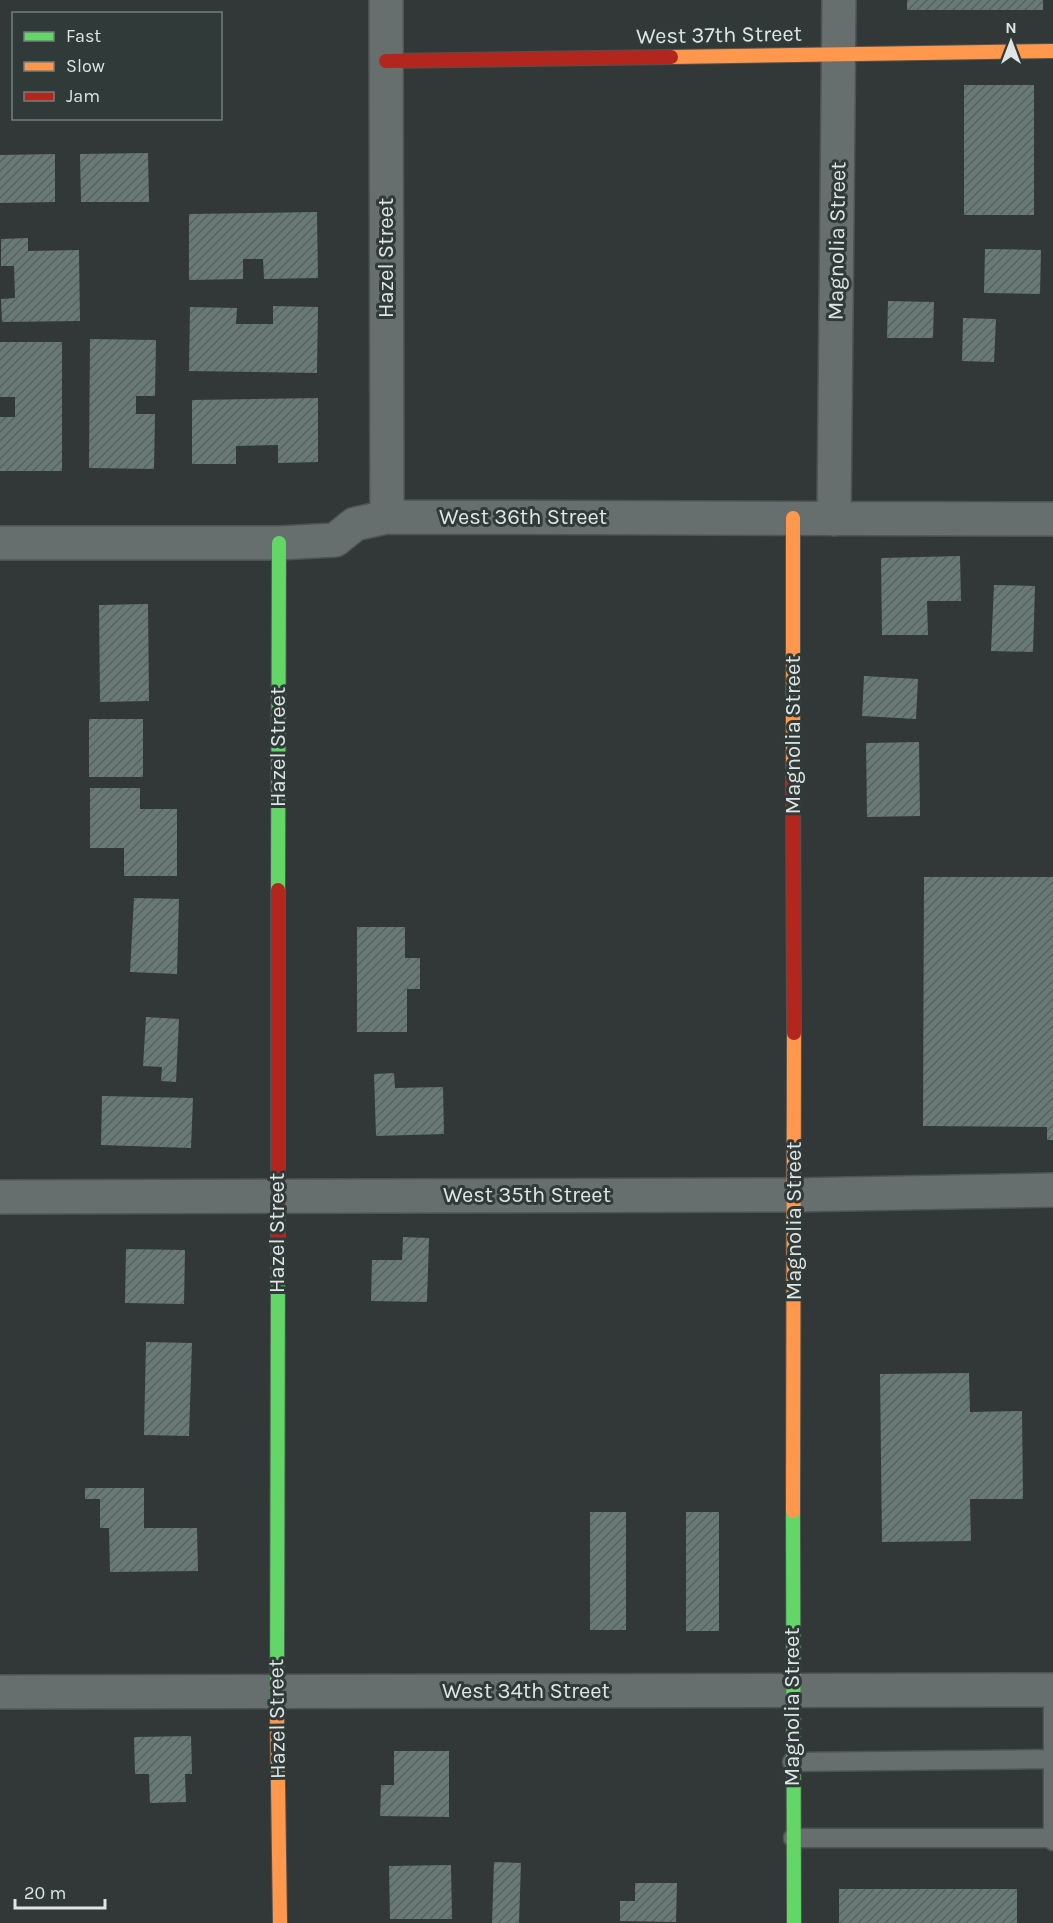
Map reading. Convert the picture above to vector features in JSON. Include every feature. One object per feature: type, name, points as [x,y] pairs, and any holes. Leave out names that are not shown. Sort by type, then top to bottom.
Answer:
[{"type":"street","name":"Hazel Street","points":[[386,0],[387,517]]},
{"type":"street","name":"Magnolia Street","points":[[834,519],[839,0]]},
{"type":"street","name":"West 37th Street","points":[[386,61],[1053,51]]},
{"type":"street","name":"West 36th Street","points":[[0,543],[279,543],[335,540],[355,525],[387,517],[1053,519]]},
{"type":"street","name":"Magnolia Street","points":[[793,518],[792,1762],[794,1923]]},
{"type":"street","name":"Hazel Street","points":[[279,543],[277,1692],[280,1923]]},
{"type":"street","name":"West 35th Street","points":[[0,1197],[794,1195],[1053,1190]]},
{"type":"street","name":"West 34th Street","points":[[0,1692],[1053,1690]]},
{"type":"lane","points":[[793,1838],[1053,1840],[1053,1690]]},
{"type":"lane","points":[[792,1762],[1053,1759]]},
{"type":"building","points":[[907,0],[1043,0],[1043,10],[907,10]]},
{"type":"building","points":[[964,85],[1034,85],[1034,215],[964,215]]},
{"type":"building","points":[[148,153],[149,202],[81,202],[80,154]]},
{"type":"building","points":[[55,154],[55,202],[0,203],[0,155]]},
{"type":"building","points":[[317,212],[318,278],[264,279],[263,259],[243,259],[243,279],[189,280],[189,214]]},
{"type":"building","points":[[28,238],[28,251],[79,250],[80,321],[2,322],[1,299],[15,298],[14,266],[1,266],[1,239]]},
{"type":"building","points":[[985,249],[1041,250],[1040,294],[984,293]]},
{"type":"building","points":[[888,301],[934,302],[933,338],[887,338]]},
{"type":"building","points":[[273,306],[318,307],[317,373],[189,371],[190,307],[237,308],[236,324],[273,324]]},
{"type":"building","points":[[963,318],[996,319],[994,362],[962,361]]},
{"type":"building","points":[[90,339],[156,340],[155,396],[136,396],[136,414],[155,414],[154,469],[89,468]]},
{"type":"building","points":[[0,342],[62,342],[62,471],[0,471],[0,417],[15,417],[15,397],[0,397]]},
{"type":"building","points":[[318,398],[318,462],[278,463],[278,445],[236,446],[236,464],[192,464],[192,400]]},
{"type":"building","points":[[960,556],[961,601],[927,601],[928,635],[882,635],[881,558]]},
{"type":"building","points":[[994,585],[1035,586],[1033,652],[991,651]]},
{"type":"building","points":[[148,604],[149,701],[100,702],[99,605]]},
{"type":"building","points":[[864,676],[918,679],[916,719],[862,716]]},
{"type":"building","points":[[89,719],[143,719],[143,777],[89,777]]},
{"type":"building","points":[[919,742],[920,816],[867,817],[866,743]]},
{"type":"building","points":[[90,788],[140,788],[140,809],[177,809],[177,876],[124,876],[124,848],[90,848]]},
{"type":"building","points":[[924,877],[1053,877],[1053,1140],[1047,1140],[1047,1127],[923,1126]]},
{"type":"building","points":[[134,898],[179,899],[177,974],[130,972]]},
{"type":"building","points":[[357,927],[405,927],[405,958],[420,958],[420,989],[407,989],[407,1032],[357,1032]]},
{"type":"building","points":[[146,1017],[179,1019],[176,1082],[161,1081],[162,1067],[143,1066]]},
{"type":"building","points":[[394,1073],[395,1088],[443,1087],[444,1134],[376,1136],[374,1074]]},
{"type":"building","points":[[102,1096],[193,1098],[191,1148],[101,1145]]},
{"type":"building","points":[[403,1237],[429,1238],[427,1302],[371,1301],[372,1260],[402,1260]]},
{"type":"building","points":[[126,1249],[185,1250],[184,1304],[125,1303]]},
{"type":"building","points":[[146,1342],[192,1343],[189,1436],[144,1435]]},
{"type":"building","points":[[969,1373],[970,1412],[1022,1411],[1023,1499],[970,1499],[971,1541],[882,1542],[880,1374]]},
{"type":"building","points":[[85,1488],[144,1488],[144,1528],[197,1528],[198,1571],[110,1572],[109,1528],[100,1528],[100,1499],[85,1499]]},
{"type":"building","points":[[590,1512],[626,1512],[626,1630],[590,1630]]},
{"type":"building","points":[[686,1512],[719,1512],[719,1631],[686,1631]]},
{"type":"building","points":[[191,1736],[192,1774],[185,1774],[186,1802],[150,1803],[149,1774],[135,1774],[134,1737]]},
{"type":"building","points":[[394,1751],[449,1751],[449,1817],[380,1816],[381,1785],[394,1785]]},
{"type":"building","points":[[494,1862],[521,1863],[519,1923],[492,1923]]},
{"type":"building","points":[[451,1865],[452,1919],[390,1919],[389,1866]]},
{"type":"building","points":[[635,1883],[677,1883],[676,1922],[620,1921],[620,1901],[635,1901]]},
{"type":"building","points":[[839,1889],[1017,1889],[1017,1923],[839,1923]]},
{"type":"traffic: fast","points":[[278,890],[279,543]]},
{"type":"traffic: fast","points":[[277,1714],[278,1254]]},
{"type":"traffic: fast","points":[[793,1511],[794,1923]]},
{"type":"traffic: slow","points":[[671,57],[1053,51]]},
{"type":"traffic: slow","points":[[793,518],[793,775]]},
{"type":"traffic: slow","points":[[793,1511],[794,1033]]},
{"type":"traffic: slow","points":[[277,1714],[280,1923]]},
{"type":"traffic: jam","points":[[386,61],[671,57]]},
{"type":"traffic: jam","points":[[793,775],[794,1033]]},
{"type":"traffic: jam","points":[[278,890],[278,1254]]}]
